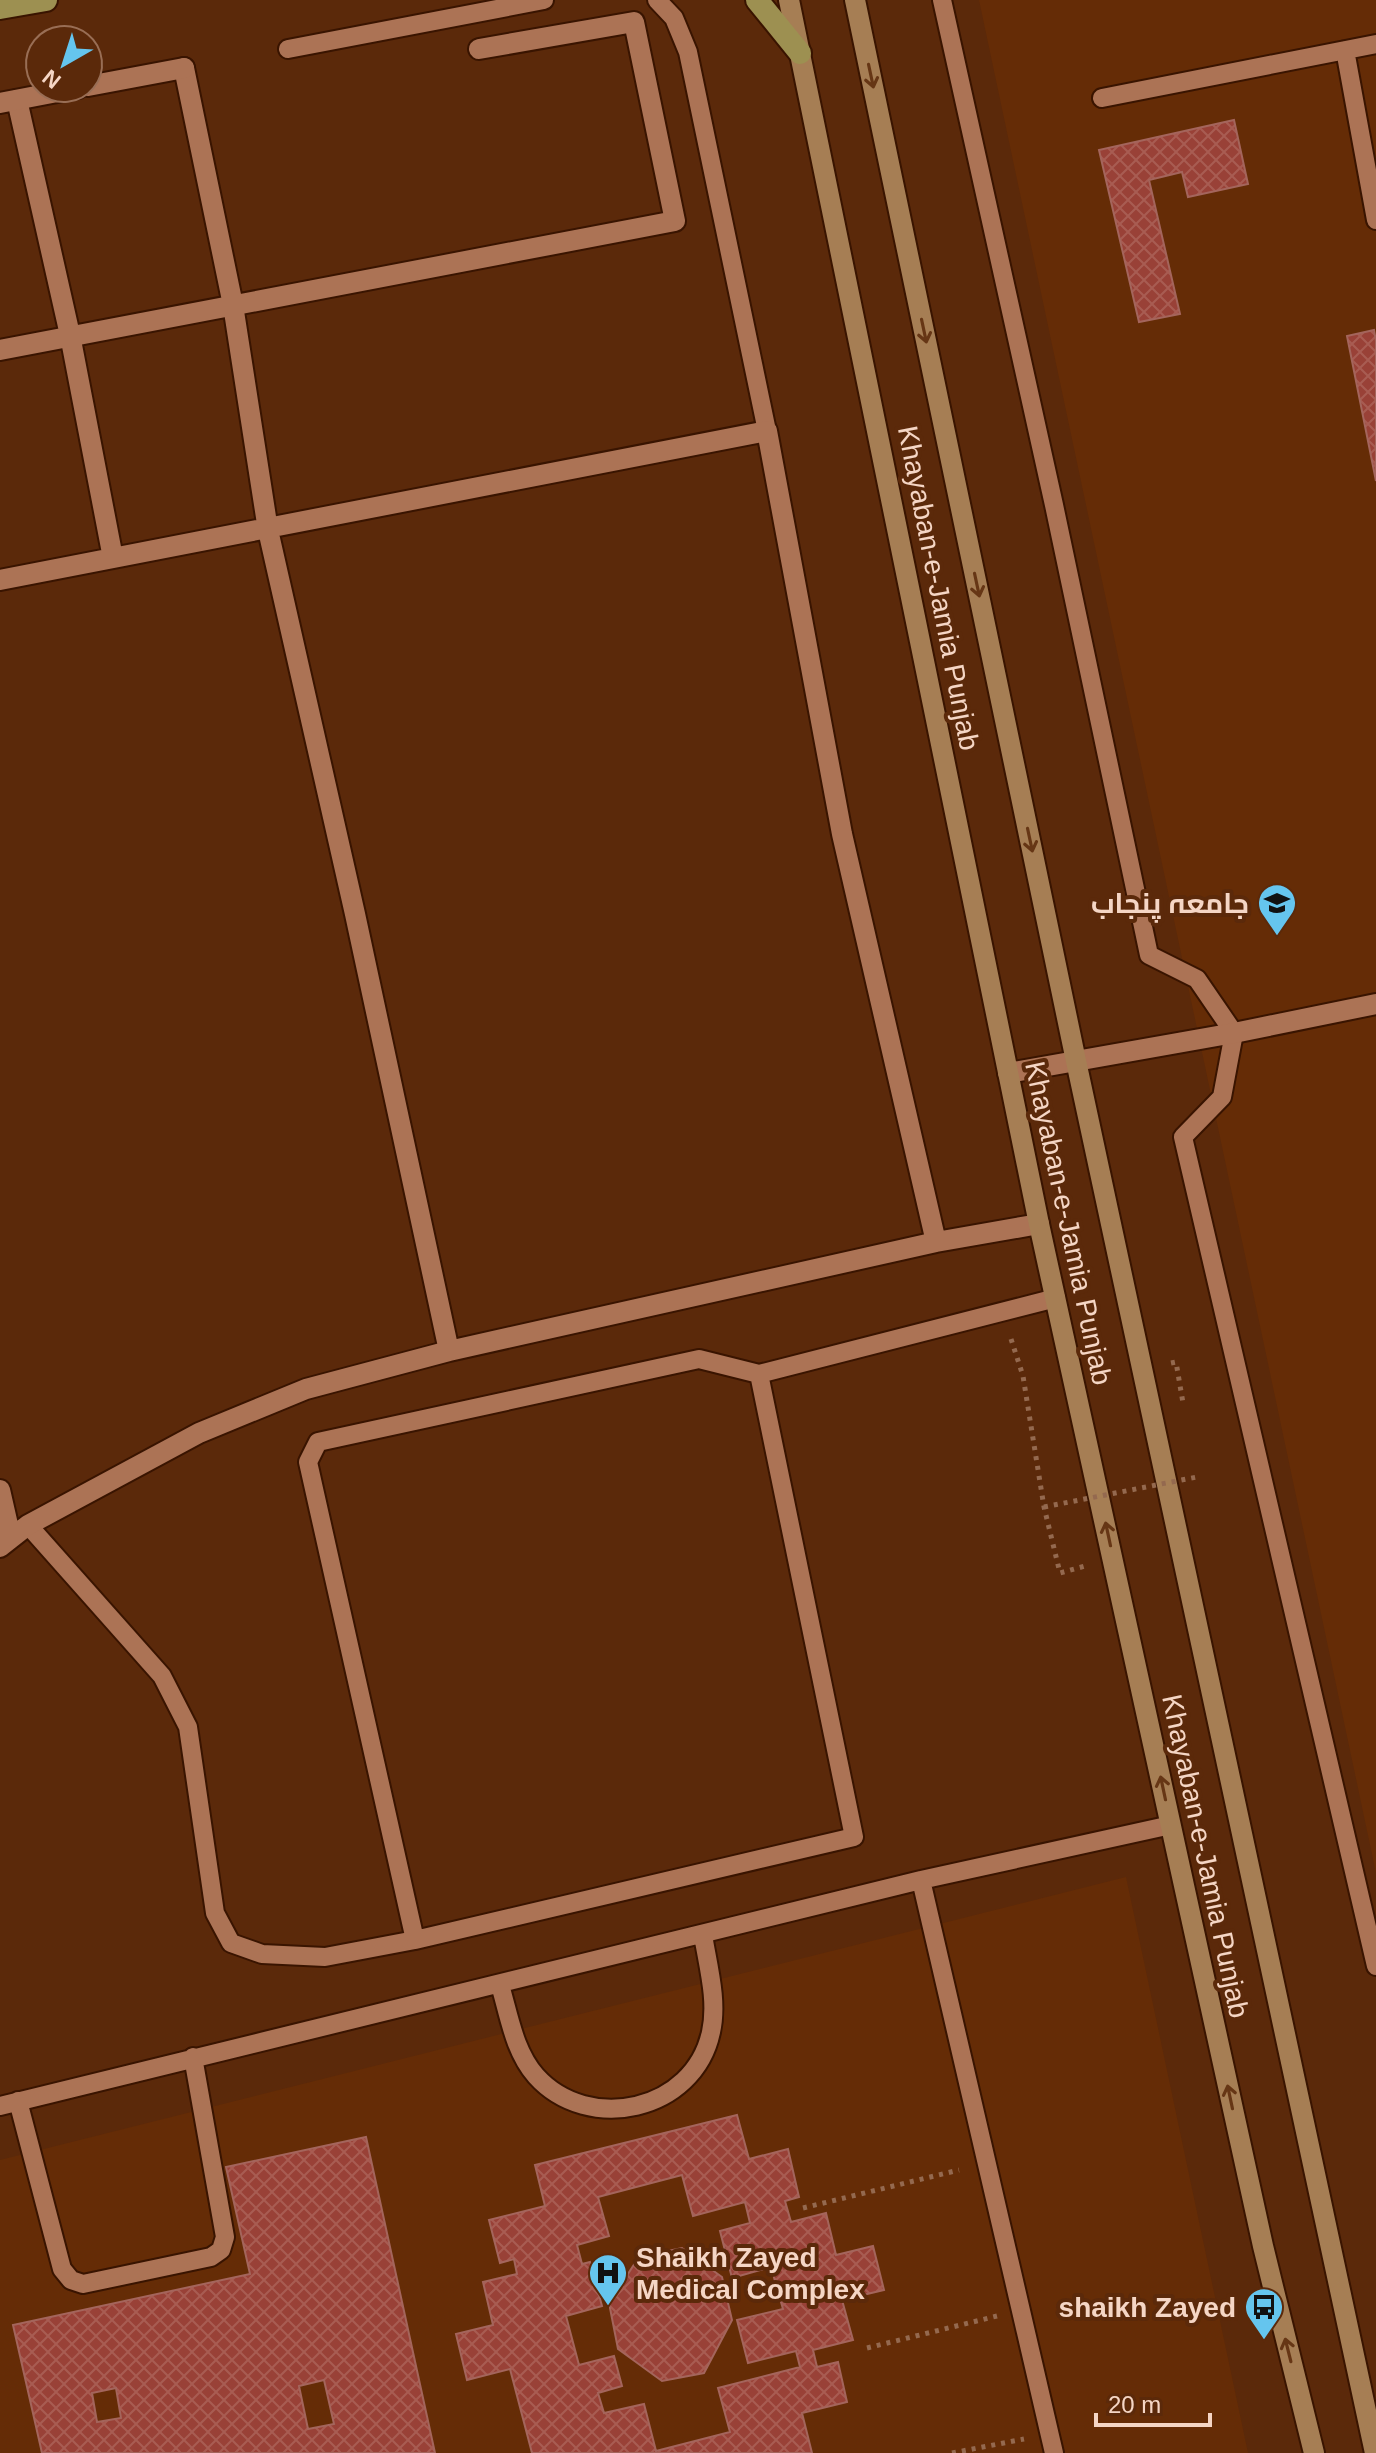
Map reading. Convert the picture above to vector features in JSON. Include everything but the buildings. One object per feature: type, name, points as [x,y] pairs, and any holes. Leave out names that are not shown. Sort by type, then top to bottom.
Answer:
[{"type":"highway","points":[[0,8],[46,0]]},
{"type":"highway","points":[[757,0],[800,53]]},
{"type":"main road","name":"Khayaban-e-Jamia Punjab","points":[[789,0],[1039,1224],[1263,2246],[1314,2453]]},
{"type":"main road","name":"Khayaban-e-Jamia Punjab","points":[[855,0],[1076,1061],[1375,2453]]},
{"type":"street","points":[[0,350],[675,221],[634,22],[479,49]]},
{"type":"street","points":[[104,83],[184,68],[233,305],[268,530],[449,1351]]},
{"type":"street","points":[[8,101],[70,335],[113,558]]},
{"type":"street","points":[[0,580],[767,431],[842,834],[936,1242]]},
{"type":"street","points":[[1008,1073],[1376,1004]]},
{"type":"street","points":[[6,1543],[28,1525],[112,1478],[212,1427],[306,1389],[449,1351],[936,1242],[1039,1224]]},
{"type":"street","points":[[0,1490],[6,1543]]},
{"type":"lane","points":[[288,49],[544,0]]},
{"type":"lane","points":[[657,0],[674,18],[688,52],[767,431]]},
{"type":"lane","points":[[942,0],[1054,505],[1149,955],[1197,979],[1234,1033],[1222,1097],[1183,1137],[1376,1966]]},
{"type":"lane","points":[[1102,98],[1376,44]]},
{"type":"lane","points":[[1345,50],[1376,220]]},
{"type":"lane","points":[[415,1940],[308,1462],[318,1442],[699,1359],[759,1374],[1056,1298]]},
{"type":"lane","points":[[28,1525],[162,1676],[188,1727],[215,1913],[231,1943],[262,1954],[325,1957],[415,1940],[854,1837],[759,1374]]},
{"type":"lane","points":[[193,2057],[225,2237],[221,2250],[211,2257],[83,2284],[71,2280],[62,2269],[9,2104],[193,2057],[500,1985],[921,1880],[1171,1825]]},
{"type":"lane","points":[[921,1880],[1054,2453]]},
{"type":"lane","points":[[500,1985],[521,2055],[535,2075],[554,2092],[575,2103],[599,2110],[624,2110],[648,2104],[669,2093],[688,2077],[702,2057],[711,2034],[714,2010],[703,1935]]},
{"type":"path","points":[[1003,1311],[1023,1376],[1044,1507],[1060,1573]]},
{"type":"path","points":[[1044,1507],[1197,1477]]},
{"type":"path","points":[[803,2208],[987,2163]]},
{"type":"path","points":[[867,2348],[1021,2310]]},
{"type":"path","points":[[952,2453],[1049,2434]]},
{"type":"shaded area","name":"جامعہ پنجاب","points":[[979,0],[1376,0],[1376,1873]]},
{"type":"shaded area","name":"Shaikh Zayed Medical Complex","points":[[1126,1877],[1248,2453],[0,2453],[0,2160]]},
{"type":"place","name":"جامعہ پنجاب","points":[[1277,937]]},
{"type":"place","name":"Shaikh Zayed Medical Complex","points":[[608,2307]]},
{"type":"place","name":"shaikh Zayed","points":[[1264,2341]]}]
